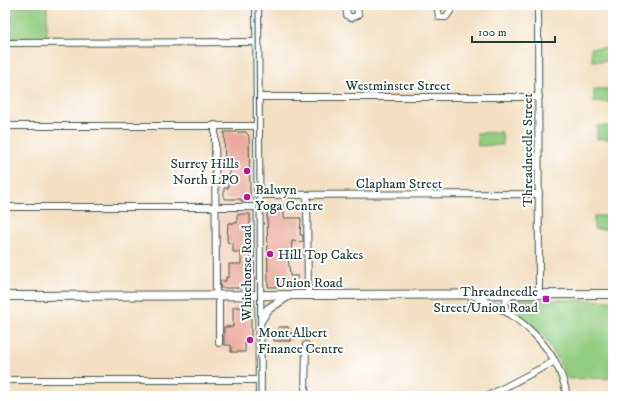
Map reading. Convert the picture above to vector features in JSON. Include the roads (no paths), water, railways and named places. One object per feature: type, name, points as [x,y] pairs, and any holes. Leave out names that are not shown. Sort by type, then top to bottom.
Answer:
[{"type":"main road","name":"Whitehorse Road","points":[[257,5],[260,396]]},
{"type":"main road","name":"Union Road","points":[[5,296],[613,294]]},
{"type":"main road","points":[[259,321],[268,309],[289,296]]},
{"type":"street","points":[[346,5],[347,15],[351,18],[358,15],[357,5]]},
{"type":"street","points":[[440,5],[438,10],[439,17],[446,18],[451,10],[449,5]]},
{"type":"street","name":"Threadneedle Street","points":[[538,5],[539,294]]},
{"type":"street","points":[[5,43],[258,42]]},
{"type":"street","name":"Westminster Street","points":[[258,96],[539,97]]},
{"type":"street","points":[[5,126],[258,126]]},
{"type":"street","points":[[215,126],[219,343]]},
{"type":"street","name":"Clapham Street","points":[[258,196],[539,194]]},
{"type":"street","points":[[307,196],[308,296]]},
{"type":"street","points":[[5,207],[259,207]]},
{"type":"street","points":[[471,294],[507,312],[529,327],[543,342],[555,361],[567,396]]},
{"type":"street","points":[[507,312],[505,302],[512,295]]},
{"type":"street","points":[[305,396],[306,345]]},
{"type":"street","points":[[488,396],[555,361]]},
{"type":"street","points":[[5,380],[260,380]]},
{"type":"tram line","points":[[256,5],[258,396]]},
{"type":"place","name":"Surrey Hills North LPO","points":[[247,171]]},
{"type":"place","name":"Balwyn Yoga Centre","points":[[247,197]]},
{"type":"place","name":"Hill Top Cakes","points":[[270,254]]},
{"type":"place","name":"Threadneedle Street/Union Road","points":[[546,299]]},
{"type":"place","name":"Mont Albert Finance Centre","points":[[250,340]]}]
